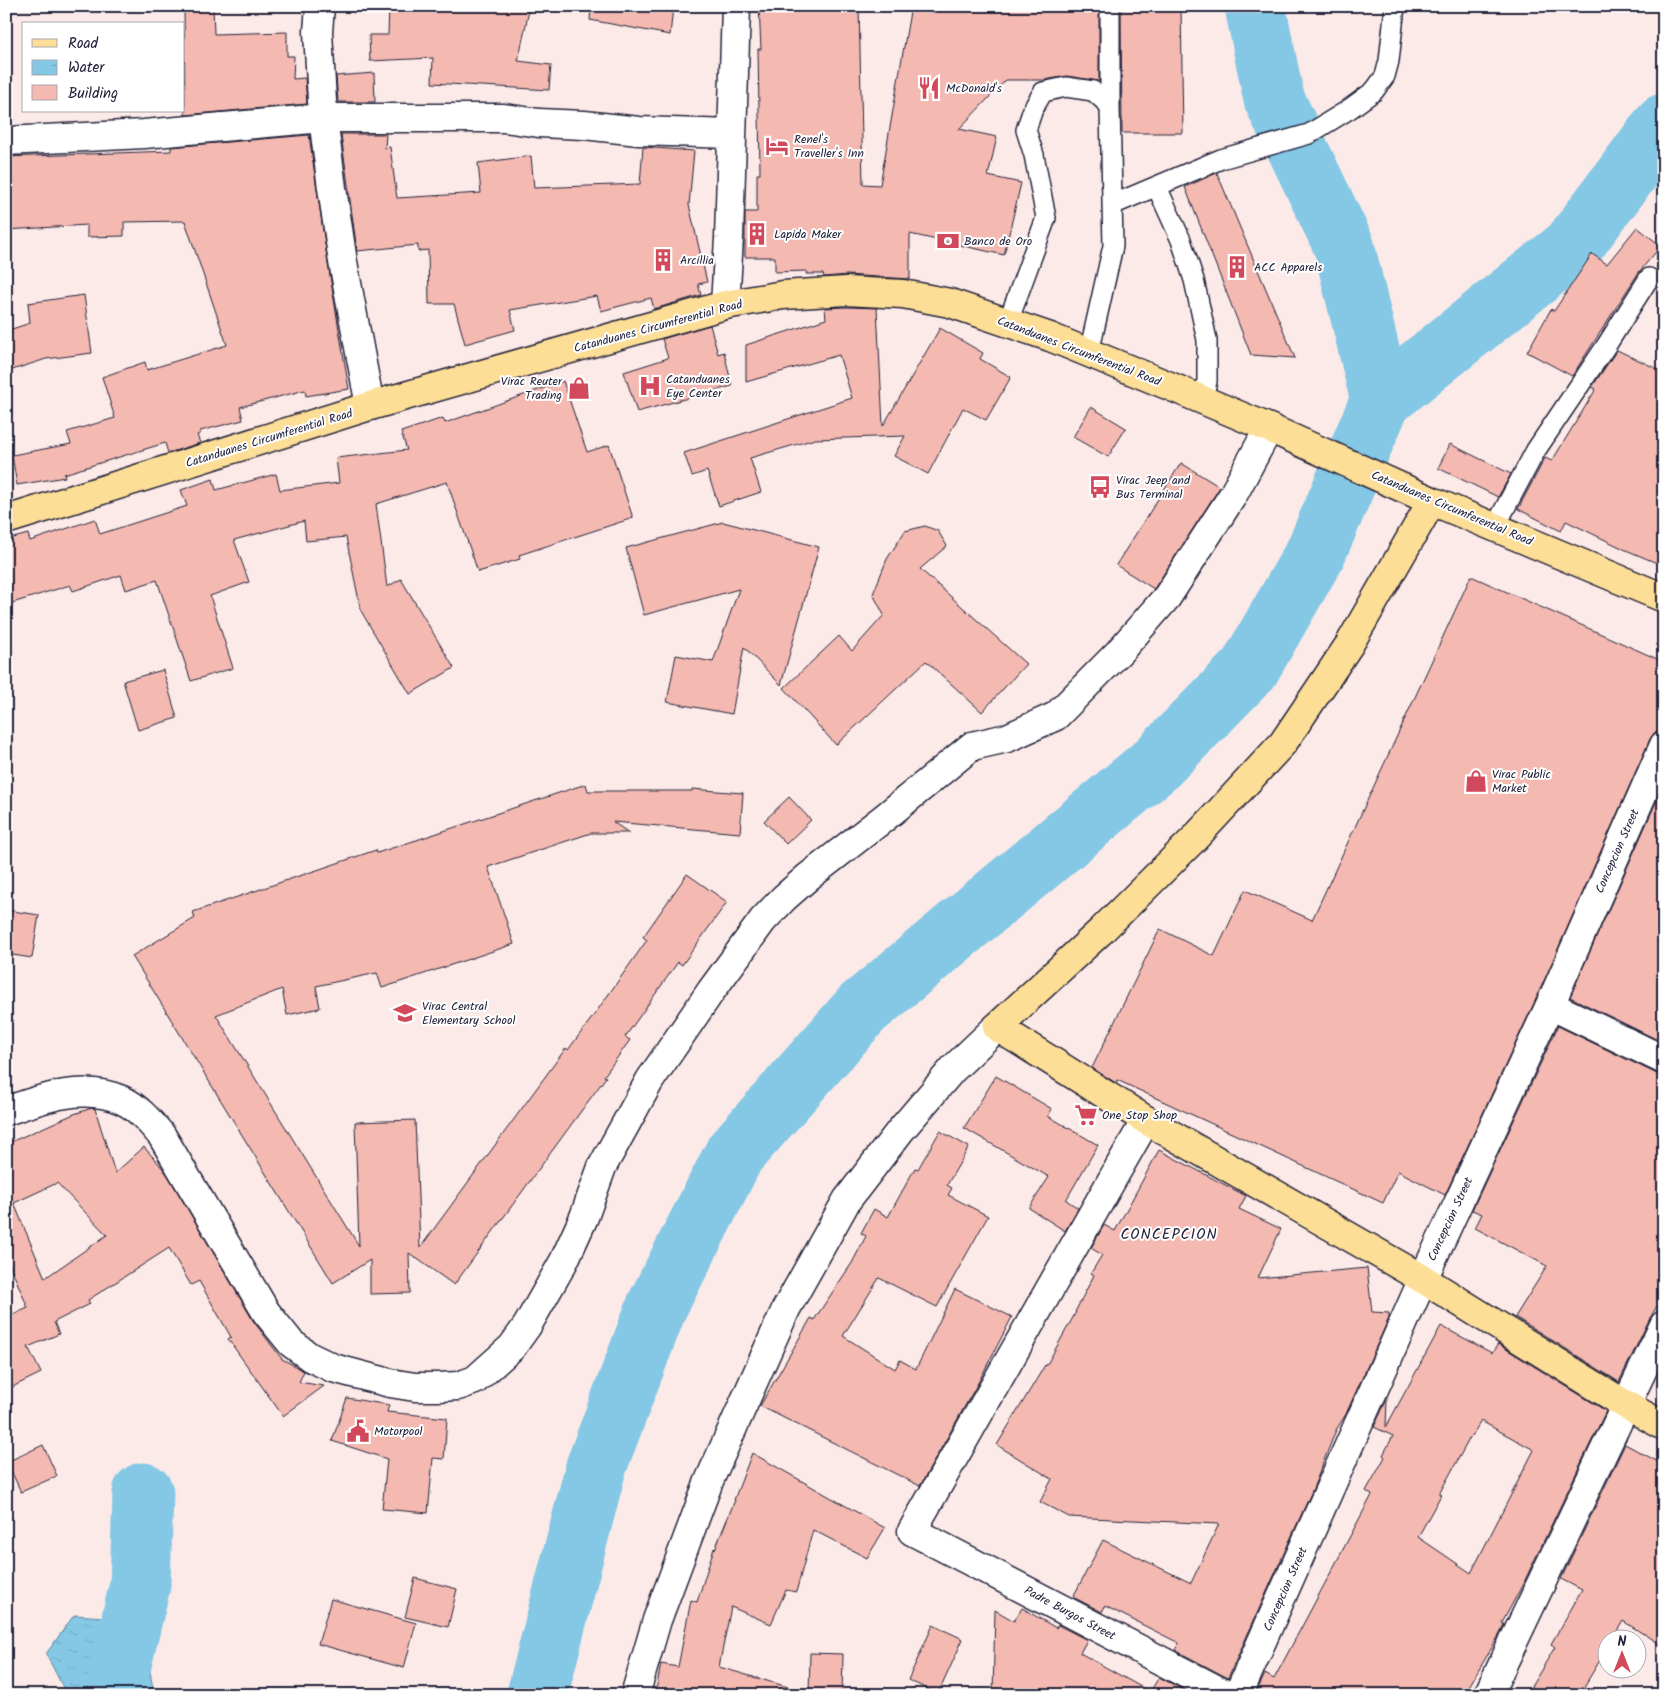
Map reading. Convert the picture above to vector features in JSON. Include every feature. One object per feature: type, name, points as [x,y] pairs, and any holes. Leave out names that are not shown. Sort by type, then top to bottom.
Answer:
[{"type":"main road","name":"Catanduanes Circumferential Road","points":[[6,520],[370,406],[725,306],[783,295],[846,291],[903,294],[950,303],[1008,322],[1202,399],[1397,485],[1664,598]]},
{"type":"main road","points":[[1432,500],[1349,645],[1283,743],[1194,840],[1100,932],[997,1027],[1146,1120],[1423,1278],[1626,1405],[1664,1426]]},
{"type":"street","points":[[320,6],[318,32],[324,118],[343,262],[370,406]]},
{"type":"street","points":[[725,306],[729,238],[736,6]]},
{"type":"street","points":[[6,141],[144,134],[324,118],[504,118],[539,123],[584,125],[639,131],[732,134]]},
{"type":"street","points":[[6,1111],[49,1097],[74,1093],[102,1094],[123,1100],[146,1118],[162,1136],[266,1312],[291,1343],[310,1357],[333,1368],[390,1383],[415,1387],[438,1387],[458,1386],[475,1380],[512,1347],[527,1326],[564,1261],[584,1217],[602,1167],[650,1080],[711,991],[763,920],[808,877],[972,746],[1007,738],[1056,716],[1118,652],[1167,597],[1232,495],[1278,432]]},
{"type":"street","name":"Concepcion Street","points":[[1238,1695],[1423,1278],[1550,1005],[1664,745]]},
{"type":"street","points":[[1550,1005],[1664,1060]]},
{"type":"street","points":[[634,1695],[657,1620],[709,1481],[786,1309],[847,1200],[900,1131],[953,1069],[997,1027]]},
{"type":"street","name":"Padre Burgos Street","points":[[1146,1120],[912,1530],[1227,1695]]},
{"type":"street","points":[[1488,1695],[1664,1325]]},
{"type":"lane","points":[[1089,353],[1114,246],[1110,106],[1110,6]]},
{"type":"lane","points":[[1112,205],[1221,159],[1309,134],[1348,110],[1374,91],[1385,76],[1390,62],[1396,6]]},
{"type":"lane","points":[[1008,322],[1046,218],[1034,155],[1026,130],[1033,109],[1043,92],[1066,86],[1094,91],[1110,106]]},
{"type":"lane","points":[[1157,187],[1181,240],[1194,280],[1207,340],[1207,381],[1202,399]]},
{"type":"lane","points":[[1495,527],[1536,450],[1649,278]]},
{"type":"water","points":[[74,1615],[136,1619],[152,1635],[150,1671],[154,1695],[67,1695],[46,1654]]},
{"type":"building","points":[[184,6],[213,6],[214,34],[287,32],[287,56],[294,56],[293,79],[305,78],[307,104],[185,115]]},
{"type":"building","points":[[389,6],[530,6],[518,61],[551,65],[549,90],[432,83],[433,58],[370,61],[369,35],[388,35]]},
{"type":"building","points":[[591,6],[658,6],[673,8],[670,35],[590,20]]},
{"type":"building","points":[[759,6],[859,6],[863,184],[880,185],[911,6],[941,6],[958,11],[962,6],[1099,6],[1099,81],[1067,76],[1044,80],[1006,80],[959,129],[997,137],[988,176],[1021,183],[1004,255],[910,234],[910,279],[847,275],[824,277],[823,274],[806,274],[807,271],[775,272],[775,257],[745,257],[745,212],[757,212],[757,174],[760,174],[758,49],[761,49]]},
{"type":"building","points":[[1121,6],[1181,6],[1183,133],[1122,133]]},
{"type":"building","points":[[374,73],[375,102],[338,102],[336,76]]},
{"type":"building","points":[[341,134],[386,134],[385,148],[390,147],[397,198],[481,193],[478,163],[531,156],[534,188],[640,184],[643,147],[694,151],[689,205],[707,282],[698,284],[701,295],[654,309],[651,298],[601,311],[597,296],[510,310],[515,330],[465,344],[454,304],[429,304],[428,250],[418,251],[418,245],[357,251]]},
{"type":"building","points":[[309,135],[349,389],[306,396],[305,390],[240,407],[243,420],[200,431],[201,433],[197,435],[200,443],[168,453],[165,443],[64,474],[65,477],[17,485],[12,455],[71,444],[67,432],[115,418],[102,377],[145,362],[147,370],[227,345],[185,221],[124,222],[124,236],[87,237],[87,225],[6,230],[6,157],[171,151],[171,147]]},
{"type":"building","name":"ACC Apparels","points":[[1217,173],[1295,358],[1251,355],[1185,187]]},
{"type":"building","points":[[1637,227],[1661,246],[1639,272],[1572,376],[1527,352],[1551,309],[1554,311],[1592,254],[1607,264]]},
{"type":"building","points":[[84,295],[92,353],[46,359],[6,372],[6,331],[30,323],[28,303]]},
{"type":"building","points":[[825,308],[877,308],[883,426],[940,328],[983,353],[980,359],[1011,377],[986,420],[963,408],[928,474],[894,456],[905,436],[815,439],[750,458],[761,492],[719,506],[707,471],[692,476],[684,453],[852,398],[839,355],[746,382],[746,345],[826,319]]},
{"type":"building","points":[[710,325],[718,354],[724,352],[732,386],[637,412],[624,372],[668,358],[662,339]]},
{"type":"building","points":[[1617,350],[1664,372],[1664,566],[1566,521],[1561,531],[1518,509],[1545,458],[1552,461],[1596,389],[1592,387]]},
{"type":"building","points":[[563,381],[587,452],[609,445],[633,518],[519,555],[520,559],[478,572],[447,482],[376,504],[387,587],[401,579],[454,668],[410,694],[361,611],[346,537],[306,541],[304,521],[234,540],[249,582],[210,596],[233,668],[191,681],[157,580],[126,590],[121,575],[73,591],[70,585],[6,605],[6,540],[28,534],[30,541],[95,519],[100,534],[187,506],[181,490],[213,479],[216,490],[276,474],[280,490],[339,483],[336,458],[407,450],[401,432],[443,418],[445,423]]},
{"type":"building","points":[[1091,407],[1126,428],[1108,457],[1073,437]]},
{"type":"building","points":[[1450,444],[1511,474],[1498,497],[1438,468]]},
{"type":"building","points":[[1181,463],[1220,487],[1154,589],[1116,565]]},
{"type":"building","points":[[723,522],[819,547],[781,685],[744,647],[732,714],[667,702],[676,655],[713,662],[739,589],[644,615],[626,548]]},
{"type":"building","points":[[925,526],[938,531],[947,546],[920,569],[1026,664],[982,712],[926,661],[836,745],[784,688],[839,636],[852,651],[884,615],[873,594],[887,559],[905,531]]},
{"type":"building","points":[[1471,576],[1664,662],[1664,730],[1655,732],[1650,739],[1536,999],[1445,1195],[1398,1171],[1383,1203],[1117,1080],[1116,1083],[1092,1068],[1160,929],[1214,956],[1245,890],[1312,920]]},
{"type":"building","points":[[163,670],[177,718],[138,730],[123,681]]},
{"type":"building","points":[[586,784],[588,791],[692,791],[692,789],[743,793],[740,833],[613,822],[629,833],[591,833],[488,867],[514,944],[382,988],[377,973],[316,986],[320,1008],[287,1015],[282,989],[216,1015],[359,1246],[355,1122],[415,1120],[420,1248],[566,1048],[568,1050],[594,1015],[647,940],[643,937],[687,874],[727,902],[682,965],[678,962],[625,1037],[630,1040],[604,1076],[606,1077],[454,1285],[409,1253],[410,1293],[370,1294],[370,1260],[333,1283],[132,956],[195,918],[193,912],[376,850],[377,853]]},
{"type":"building","points":[[1664,784],[1664,1043],[1570,997]]},
{"type":"building","points":[[789,797],[811,820],[786,844],[764,821]]},
{"type":"building","points":[[6,910],[39,915],[32,958],[6,954]]},
{"type":"building","points":[[1558,1026],[1657,1074],[1664,1075],[1664,1294],[1650,1318],[1619,1382],[1515,1317],[1547,1266],[1475,1228],[1482,1214],[1472,1210]]},
{"type":"building","points":[[996,1076],[1052,1109],[1048,1116],[1098,1145],[1066,1200],[1078,1208],[1065,1231],[1029,1208],[1049,1177],[964,1128]]},
{"type":"building","points":[[92,1108],[95,1109],[115,1173],[144,1147],[167,1174],[254,1322],[282,1359],[304,1371],[299,1382],[324,1386],[283,1416],[228,1339],[231,1337],[199,1281],[191,1285],[169,1248],[88,1300],[90,1304],[54,1322],[59,1334],[28,1347],[41,1373],[6,1390],[6,1303],[12,1315],[28,1308],[6,1256],[6,1144]],"holes":[[[57,1183],[107,1235],[45,1278],[14,1203]]]},
{"type":"building","points":[[940,1131],[969,1147],[947,1185],[952,1188],[948,1195],[988,1216],[937,1307],[879,1278],[843,1336],[895,1369],[900,1360],[916,1369],[955,1289],[1012,1317],[979,1381],[920,1486],[760,1406],[811,1318],[814,1320],[852,1263],[866,1236],[861,1233],[874,1209],[888,1217],[915,1168],[918,1169]]},
{"type":"building","points":[[1159,1150],[1246,1196],[1239,1209],[1281,1229],[1258,1278],[1367,1268],[1372,1312],[1389,1313],[1389,1318],[1346,1414],[1336,1430],[1312,1491],[1228,1678],[1175,1650],[1179,1643],[1105,1606],[1102,1612],[1073,1597],[1103,1540],[1191,1583],[1219,1524],[1069,1517],[1040,1502],[1052,1479],[997,1445],[1046,1366],[1094,1275],[1091,1273],[1102,1255],[1091,1248],[1104,1225],[1115,1231]]},
{"type":"building","points":[[1441,1326],[1492,1353],[1498,1344],[1606,1411],[1524,1582],[1502,1623],[1504,1624],[1501,1632],[1464,1695],[1255,1695],[1265,1674],[1274,1679],[1372,1495],[1366,1491],[1385,1457],[1383,1455],[1393,1436],[1374,1427],[1387,1399],[1386,1427]],"holes":[[[1481,1421],[1534,1450],[1471,1573],[1418,1537],[1441,1495],[1439,1494]]]},
{"type":"building","points":[[347,1398],[389,1405],[387,1412],[447,1418],[444,1459],[433,1458],[428,1513],[382,1509],[387,1459],[332,1441]]},
{"type":"building","points":[[1625,1444],[1664,1465],[1664,1647],[1648,1637],[1648,1628],[1634,1628],[1623,1621],[1619,1628],[1598,1628],[1598,1664],[1579,1695],[1526,1695],[1555,1647],[1551,1644],[1582,1590],[1561,1579]]},
{"type":"building","points":[[43,1445],[57,1476],[21,1492],[7,1462]]},
{"type":"building","points":[[752,1453],[885,1528],[867,1558],[813,1530],[796,1592],[786,1590],[771,1624],[731,1607],[719,1667],[788,1687],[787,1695],[655,1695],[661,1664],[678,1667],[691,1600],[697,1602],[714,1548],[735,1500]]},
{"type":"building","points":[[415,1578],[457,1589],[448,1627],[405,1617]]},
{"type":"building","points":[[331,1599],[416,1623],[404,1668],[318,1644]]},
{"type":"building","points":[[1022,1608],[1056,1628],[1058,1625],[1087,1640],[1080,1653],[1150,1692],[1159,1677],[1193,1695],[993,1695],[995,1610],[1014,1621]]},
{"type":"building","points":[[933,1625],[963,1639],[938,1694],[908,1680]]},
{"type":"building","points":[[810,1653],[843,1654],[842,1695],[809,1695]]},
{"type":"waterway","points":[[537,1695],[596,1467],[657,1306],[735,1153],[862,1009],[1155,765],[1249,669],[1315,554],[1381,400],[1344,246],[1274,99],[1255,6]]},
{"type":"waterway","points":[[1381,400],[1572,247],[1664,124]]},
{"type":"waterway","points":[[117,1695],[119,1673],[140,1585],[143,1493]]},
{"type":"place","name":"McDonald's","points":[[929,88]]},
{"type":"place","name":"Renel's Traveller's Inn","points":[[777,146]]},
{"type":"place","name":"Lapida Maker","points":[[757,234]]},
{"type":"place","name":"Banco de Oro","points":[[948,241]]},
{"type":"place","name":"Arcillia","points":[[663,260]]},
{"type":"place","name":"ACC Apparels","points":[[1237,267]]},
{"type":"place","name":"Catanduanes Eye Center","points":[[650,386]]},
{"type":"place","name":"Virac Reuter Trading","points":[[579,388]]},
{"type":"place","name":"Virac Jeep and Bus Terminal","points":[[1100,487]]},
{"type":"place","name":"Virac Public Market","points":[[1476,781]]},
{"type":"place","name":"Virac Central Elementary School","points":[[405,1013]]},
{"type":"place","name":"One Stop Shop","points":[[1086,1115]]},
{"type":"place","name":"Motorpool","points":[[358,1431]]},
{"type":"district","name":"CONCEPCION","points":[[1169,1234]]}]
